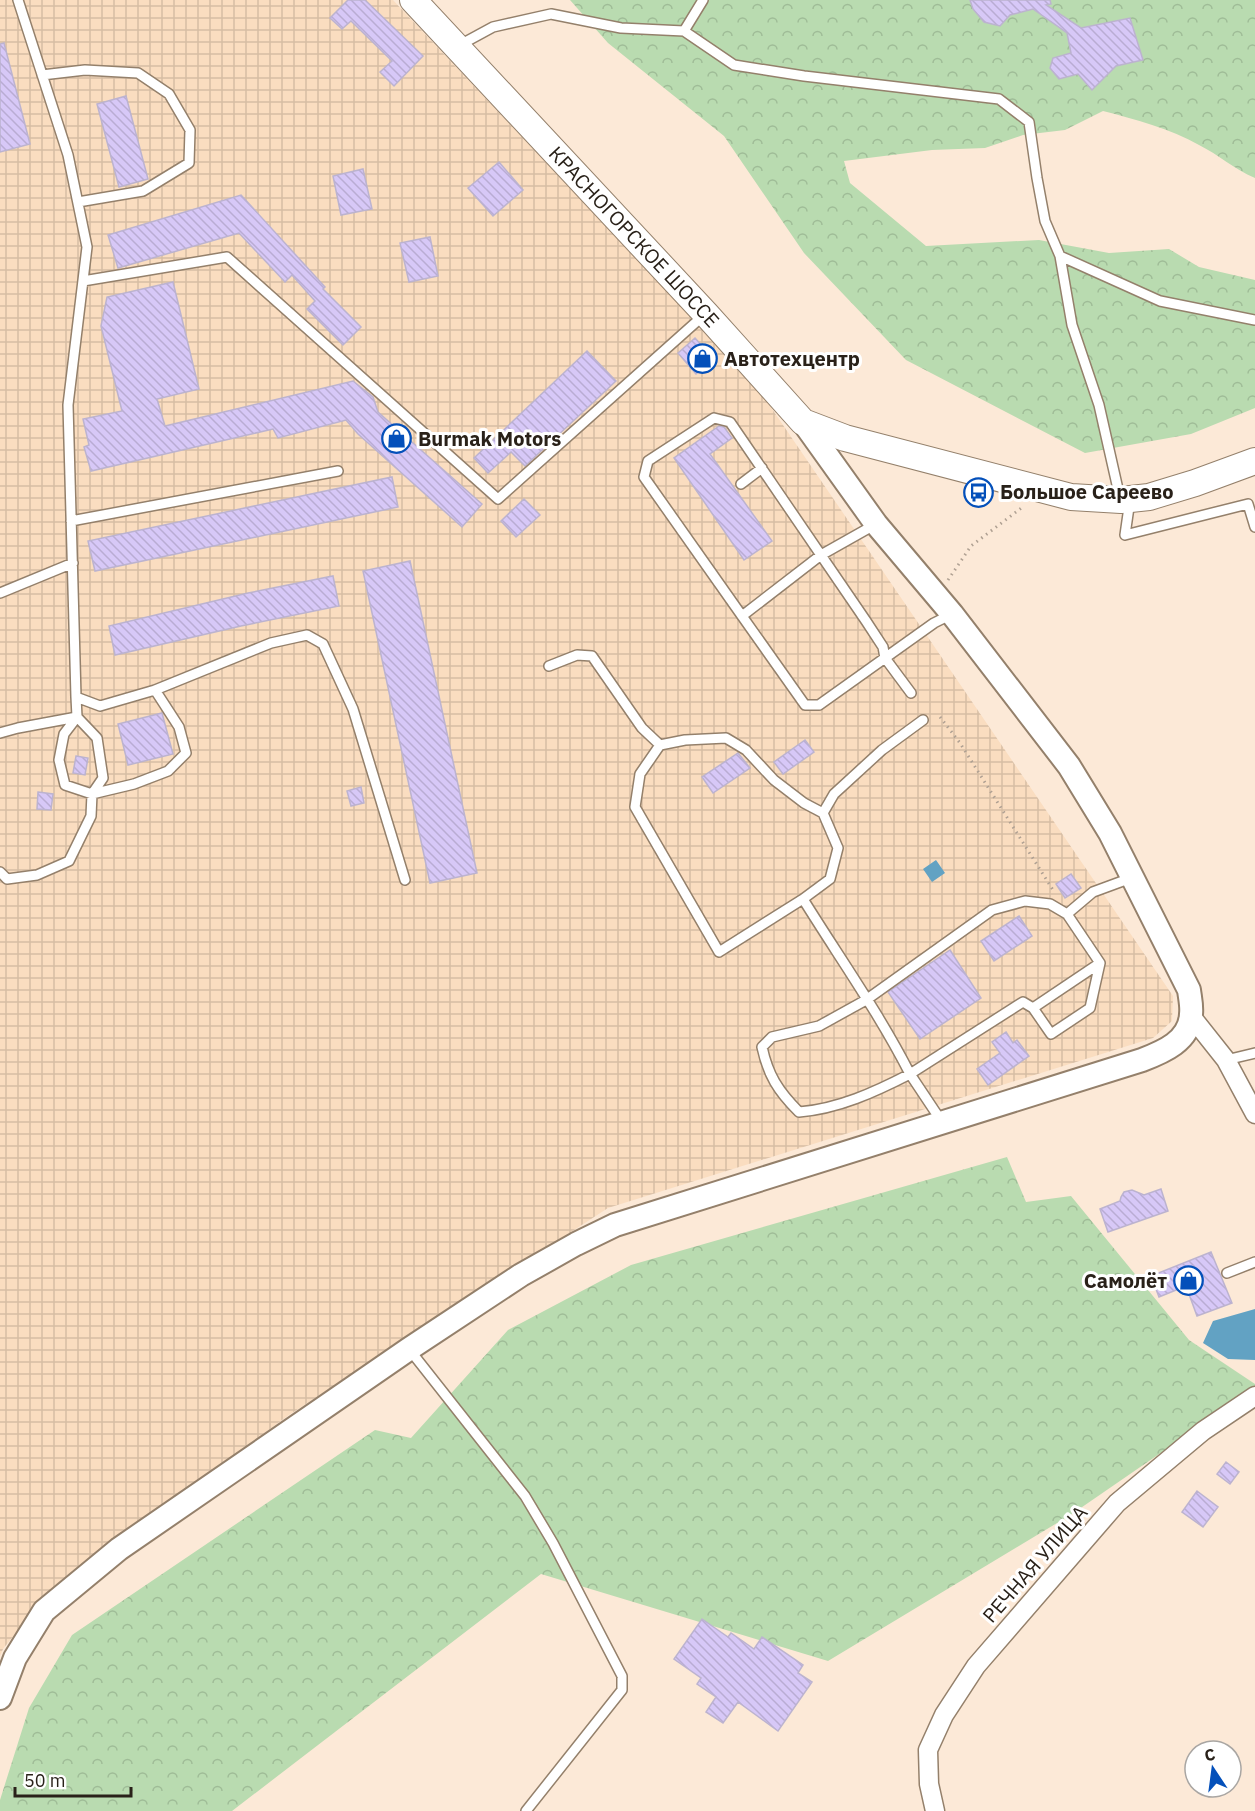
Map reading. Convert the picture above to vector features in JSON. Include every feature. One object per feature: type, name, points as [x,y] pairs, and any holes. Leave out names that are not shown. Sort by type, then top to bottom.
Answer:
[{"type":"main road","name":"КРАСНОГОРСКОЕ ШОССЕ","points":[[413,0],[706,314],[803,422],[845,438],[1071,497],[1126,500],[1149,497],[1255,461]]},
{"type":"street","points":[[0,1698],[15,1658],[44,1611],[119,1549],[409,1348],[521,1275],[576,1244],[615,1226],[943,1124],[1167,1051],[1183,1036],[1191,1016],[1189,990],[1110,833],[1069,766],[952,614],[876,524],[803,422]]},
{"type":"street","points":[[1191,1016],[1226,1060],[1255,1114]]},
{"type":"street","name":"РЕЧНАЯ УЛИЦА","points":[[935,1811],[929,1784],[928,1750],[944,1715],[976,1666],[1117,1503],[1203,1431],[1255,1396]]},
{"type":"lane","points":[[18,0],[68,155],[87,247],[68,405],[77,717],[64,734],[59,760],[65,785],[92,794],[134,784],[168,771],[186,753],[179,727],[155,690]]},
{"type":"lane","points":[[684,31],[703,0]]},
{"type":"lane","points":[[456,47],[493,27],[551,14],[621,28],[684,31],[734,65],[804,76],[999,99],[1029,122],[1045,221],[1060,256],[1072,324],[1100,405],[1126,500],[1125,535],[1252,503],[1255,527]]},
{"type":"lane","points":[[42,75],[84,70],[138,73],[169,94],[190,130],[189,163],[143,191],[78,202]]},
{"type":"lane","points":[[1060,256],[1160,301],[1255,320]]},
{"type":"lane","points":[[83,281],[227,257],[498,499],[706,314]]},
{"type":"lane","points":[[911,693],[885,658],[883,647],[730,422],[714,418],[648,461],[644,477],[805,705],[819,705],[885,658],[934,623],[952,614]]},
{"type":"lane","points":[[741,484],[762,468]]},
{"type":"lane","points":[[71,521],[338,471]]},
{"type":"lane","points":[[742,616],[821,555],[876,524]]},
{"type":"lane","points":[[0,593],[73,563]]},
{"type":"lane","points":[[76,697],[100,705],[155,690],[272,643],[307,635],[323,645],[353,709],[405,880]]},
{"type":"lane","points":[[549,666],[577,655],[592,656],[642,728],[660,745]]},
{"type":"lane","points":[[0,872],[7,879],[37,875],[69,861],[92,816],[92,794],[103,778],[97,738],[77,717]]},
{"type":"lane","points":[[0,733],[77,717]]},
{"type":"lane","points":[[823,813],[834,794],[882,750],[923,720]]},
{"type":"lane","points":[[726,738],[746,750],[774,780],[804,803],[823,813],[837,848],[830,879],[803,899],[719,952],[635,807],[640,774],[660,745],[685,740],[726,738]]},
{"type":"lane","points":[[1067,914],[1093,892],[1133,877]]},
{"type":"lane","points":[[803,899],[943,1124]]},
{"type":"lane","points":[[1025,901],[1050,904],[1067,914],[1100,963],[1090,1008],[1050,1034],[1033,1008],[1023,1002],[910,1074],[870,1093],[821,1110],[799,1112],[787,1100],[767,1071],[762,1047],[772,1037],[819,1026],[866,1000],[992,910],[1025,901]]},
{"type":"lane","points":[[1033,1008],[1100,963]]},
{"type":"lane","points":[[1226,1060],[1255,1053]]},
{"type":"lane","points":[[1227,1273],[1255,1262]]},
{"type":"lane","points":[[409,1348],[525,1496],[553,1543],[622,1676],[622,1690],[526,1811]]},
{"type":"path","points":[[937,597],[971,546],[1044,490]]},
{"type":"path","points":[[940,717],[960,743],[1053,890],[1050,904]]},
{"type":"shaded area","points":[[0,0],[393,0],[757,387],[1173,996],[1172,1021],[1153,1038],[608,1208],[289,1415],[51,1589],[3,1649],[0,1656]]},
{"type":"green space","points":[[570,0],[1255,0],[1255,178],[1177,134],[1103,111],[1065,130],[1023,135],[985,148],[932,150],[844,161],[850,183],[926,246],[1039,240],[1109,253],[1169,249],[1199,267],[1255,280],[1255,408],[1191,434],[1085,453],[906,360],[804,253],[724,136],[608,43]]},
{"type":"green space","points":[[1007,1157],[1026,1202],[1071,1196],[1189,1340],[1255,1384],[1255,1388],[1072,1514],[828,1661],[541,1574],[232,1811],[0,1811],[0,1800],[29,1708],[72,1635],[375,1430],[411,1438],[508,1330],[631,1265]]},
{"type":"water","points":[[936,860],[945,873],[932,882],[923,869]]},
{"type":"water","points":[[1255,1309],[1255,1360],[1228,1359],[1203,1343],[1213,1321]]},
{"type":"building","points":[[348,0],[365,0],[423,56],[394,86],[380,72],[392,61],[351,21],[342,29],[330,18]]},
{"type":"building","points":[[970,0],[1050,0],[1051,4],[1046,5],[1081,28],[1130,18],[1143,60],[1116,66],[1092,90],[1078,74],[1059,79],[1050,68],[1053,58],[1071,53],[1067,33],[1033,9],[1010,15],[1000,26],[984,22],[973,9]]},
{"type":"building","points":[[4,43],[30,144],[0,152],[0,44]]},
{"type":"building","points":[[126,96],[148,179],[119,187],[97,104]]},
{"type":"building","points":[[499,162],[523,190],[493,216],[468,188]]},
{"type":"building","points":[[363,169],[372,209],[341,215],[333,176]]},
{"type":"building","points":[[241,195],[325,287],[323,289],[361,327],[343,345],[307,309],[315,301],[292,275],[285,282],[239,233],[118,268],[108,235]]},
{"type":"building","points":[[430,237],[438,276],[409,282],[400,243]]},
{"type":"building","points":[[173,282],[199,389],[157,399],[165,426],[353,381],[373,397],[378,412],[482,504],[462,527],[358,434],[346,420],[278,438],[273,429],[91,471],[84,447],[89,445],[83,419],[122,411],[101,326],[107,297]]},
{"type":"building","points":[[695,338],[714,359],[696,374],[678,353]]},
{"type":"building","points":[[587,351],[616,381],[525,466],[511,452],[488,473],[474,458]]},
{"type":"building","points":[[719,426],[724,427],[732,438],[710,454],[772,541],[744,560],[674,458]]},
{"type":"building","points":[[392,477],[398,507],[95,571],[88,541]]},
{"type":"building","points":[[524,499],[540,515],[516,537],[501,521]]},
{"type":"building","points":[[410,561],[477,873],[430,883],[363,571]]},
{"type":"building","points":[[333,576],[339,606],[115,655],[109,626],[248,593]]},
{"type":"building","points":[[162,713],[173,754],[128,765],[118,724]]},
{"type":"building","points":[[805,740],[814,752],[783,774],[774,762]]},
{"type":"building","points":[[738,753],[750,768],[713,793],[702,777]]},
{"type":"building","points":[[76,756],[88,758],[85,775],[73,773]]},
{"type":"building","points":[[361,787],[364,803],[351,806],[347,791]]},
{"type":"building","points":[[38,792],[53,794],[51,810],[37,809]]},
{"type":"building","points":[[1071,874],[1081,888],[1065,898],[1056,884]]},
{"type":"building","points":[[1019,916],[1032,936],[994,961],[981,941]]},
{"type":"building","points":[[950,950],[981,998],[920,1039],[888,992]]},
{"type":"building","points":[[1006,1032],[1013,1043],[1017,1040],[1029,1056],[988,1085],[977,1069],[1000,1053],[992,1042]]},
{"type":"building","points":[[1161,1189],[1168,1211],[1108,1232],[1100,1209],[1120,1201],[1124,1192],[1132,1190],[1144,1195]]},
{"type":"building","name":"Самолёт","points":[[1211,1252],[1232,1303],[1197,1316],[1186,1286],[1159,1297],[1151,1276]]},
{"type":"building","points":[[1226,1462],[1239,1472],[1230,1484],[1217,1474]]},
{"type":"building","points":[[1197,1491],[1218,1507],[1203,1527],[1182,1512]]},
{"type":"building","points":[[702,1619],[728,1637],[731,1633],[754,1649],[762,1637],[803,1665],[798,1673],[812,1682],[778,1731],[738,1702],[723,1723],[706,1712],[716,1697],[697,1684],[701,1678],[674,1659]]},
{"type":"place","name":"Автотехцентр","points":[[703,359]]},
{"type":"place","name":"Burmak Motors","points":[[397,439]]},
{"type":"place","name":"Большое Сареево","points":[[979,492]]},
{"type":"place","name":"Самолёт","points":[[1188,1281]]}]
